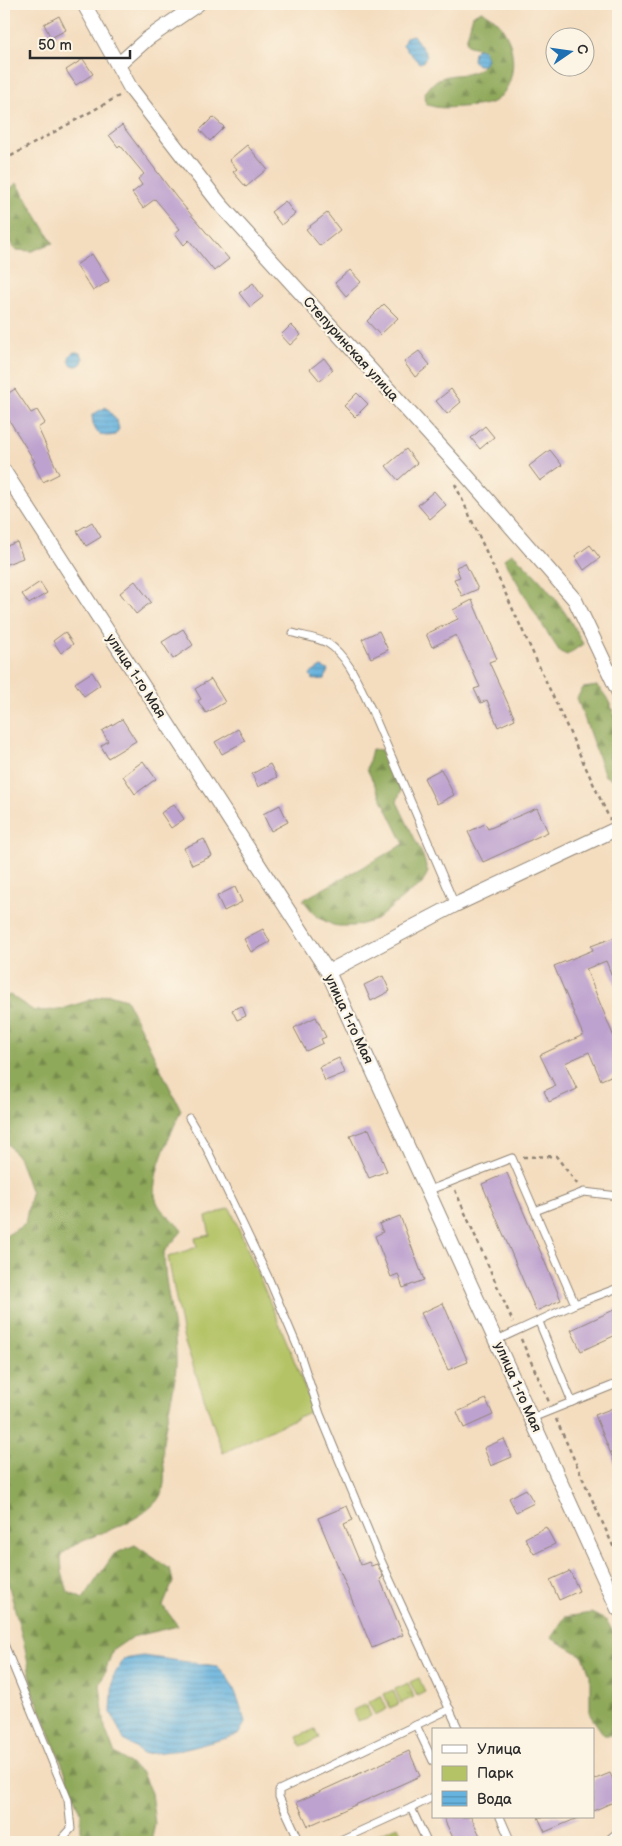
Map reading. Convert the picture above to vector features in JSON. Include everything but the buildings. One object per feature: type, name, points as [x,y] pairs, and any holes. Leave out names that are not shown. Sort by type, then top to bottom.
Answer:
[{"type":"street","name":"Степуринская улица","points":[[84,4],[119,64],[131,89],[220,204],[459,467],[575,600],[618,691]]},
{"type":"street","points":[[119,64],[147,39],[198,4]]},
{"type":"street","name":"улица 1-го Мая","points":[[4,471],[328,972],[618,1609]]},
{"type":"street","points":[[328,972],[455,905],[616,831]]},
{"type":"lane","points":[[293,633],[327,643],[344,659],[372,711],[455,905]]},
{"type":"lane","points":[[189,1118],[206,1147],[268,1277],[298,1348],[320,1414],[378,1554],[458,1728]]},
{"type":"lane","points":[[427,1191],[512,1158],[575,1304]]},
{"type":"lane","points":[[535,1211],[584,1192],[618,1196]]},
{"type":"lane","points":[[496,1340],[575,1304],[618,1288]]},
{"type":"lane","points":[[539,1322],[572,1402]]},
{"type":"lane","points":[[532,1418],[614,1385],[618,1386]]},
{"type":"lane","points":[[4,1644],[68,1800],[71,1829],[59,1842]]},
{"type":"lane","points":[[300,1842],[279,1797],[279,1790],[450,1709]]},
{"type":"lane","points":[[416,1725],[432,1759]]},
{"type":"lane","points":[[336,1842],[432,1798]]},
{"type":"lane","points":[[411,1808],[427,1842]]},
{"type":"lane","points":[[500,1818],[511,1842]]},
{"type":"lane","points":[[606,1842],[618,1832]]},
{"type":"path","points":[[4,160],[38,139],[131,89]]},
{"type":"path","points":[[459,467],[454,482],[616,831]]},
{"type":"path","points":[[512,1158],[556,1156],[584,1192]]},
{"type":"path","points":[[451,1182],[618,1557]]},
{"type":"green space","points":[[482,11],[495,19],[502,27],[511,46],[512,68],[506,88],[496,100],[481,105],[442,108],[426,104],[425,93],[435,81],[446,76],[472,73],[482,66],[487,59],[478,48],[469,46],[466,41],[473,15]]},
{"type":"green space","points":[[17,183],[53,243],[32,251],[15,250],[5,232],[3,212],[6,198],[12,187]]},
{"type":"green space","points":[[512,553],[552,595],[576,631],[583,644],[567,655],[560,652],[539,620],[504,559]]},
{"type":"green space","points":[[597,686],[605,695],[615,717],[618,743],[618,781],[605,776],[577,698],[583,688]]},
{"type":"green space","points":[[372,749],[381,750],[401,790],[397,802],[423,856],[428,872],[422,884],[376,920],[355,926],[335,926],[317,917],[303,900],[404,844],[367,769]]},
{"type":"green space","points":[[109,994],[126,999],[181,1110],[162,1156],[155,1181],[155,1192],[159,1206],[182,1231],[164,1252],[164,1265],[174,1328],[176,1365],[174,1387],[163,1443],[164,1481],[161,1495],[146,1511],[134,1519],[84,1541],[61,1555],[62,1572],[68,1592],[83,1599],[114,1554],[135,1545],[170,1569],[173,1582],[163,1606],[178,1626],[132,1637],[113,1650],[100,1685],[105,1728],[114,1752],[142,1773],[151,1793],[155,1824],[151,1842],[74,1842],[81,1833],[81,1812],[33,1691],[25,1648],[4,1567],[4,1237],[25,1224],[31,1193],[19,1159],[4,1139],[4,997],[10,995],[34,1011],[59,1010]]},
{"type":"green space","points":[[230,1208],[291,1352],[313,1410],[223,1453],[183,1336],[168,1257],[197,1247],[195,1238],[210,1235],[206,1217]]},
{"type":"green space","points":[[591,1613],[607,1621],[618,1641],[618,1735],[604,1735],[590,1715],[590,1675],[583,1656],[551,1638],[565,1617]]},
{"type":"green space","points":[[419,1678],[425,1692],[417,1696],[410,1682]]},
{"type":"green space","points":[[408,1683],[414,1697],[401,1703],[395,1689]]},
{"type":"green space","points":[[393,1690],[399,1704],[390,1708],[384,1694]]},
{"type":"green space","points":[[381,1696],[387,1709],[375,1715],[368,1702]]},
{"type":"green space","points":[[366,1704],[371,1716],[358,1721],[353,1710]]},
{"type":"green space","points":[[315,1729],[319,1738],[301,1746],[297,1737]]},
{"type":"green space","points":[[398,1826],[405,1842],[360,1842]]},
{"type":"water","points":[[413,35],[427,55],[423,62],[419,63],[403,45],[406,37]]},
{"type":"water","points":[[478,48],[484,50],[487,59],[484,65],[477,65],[473,60],[474,52]]},
{"type":"water","points":[[73,352],[79,352],[83,359],[79,366],[73,366],[69,362],[69,356]]},
{"type":"water","points":[[106,407],[117,421],[119,429],[115,435],[104,436],[95,429],[92,415]]},
{"type":"water","points":[[321,667],[328,670],[325,679],[313,680],[310,674]]},
{"type":"water","points":[[143,1656],[217,1666],[232,1684],[241,1707],[245,1723],[238,1735],[182,1750],[143,1754],[124,1740],[111,1712],[113,1677],[124,1659]]}]
